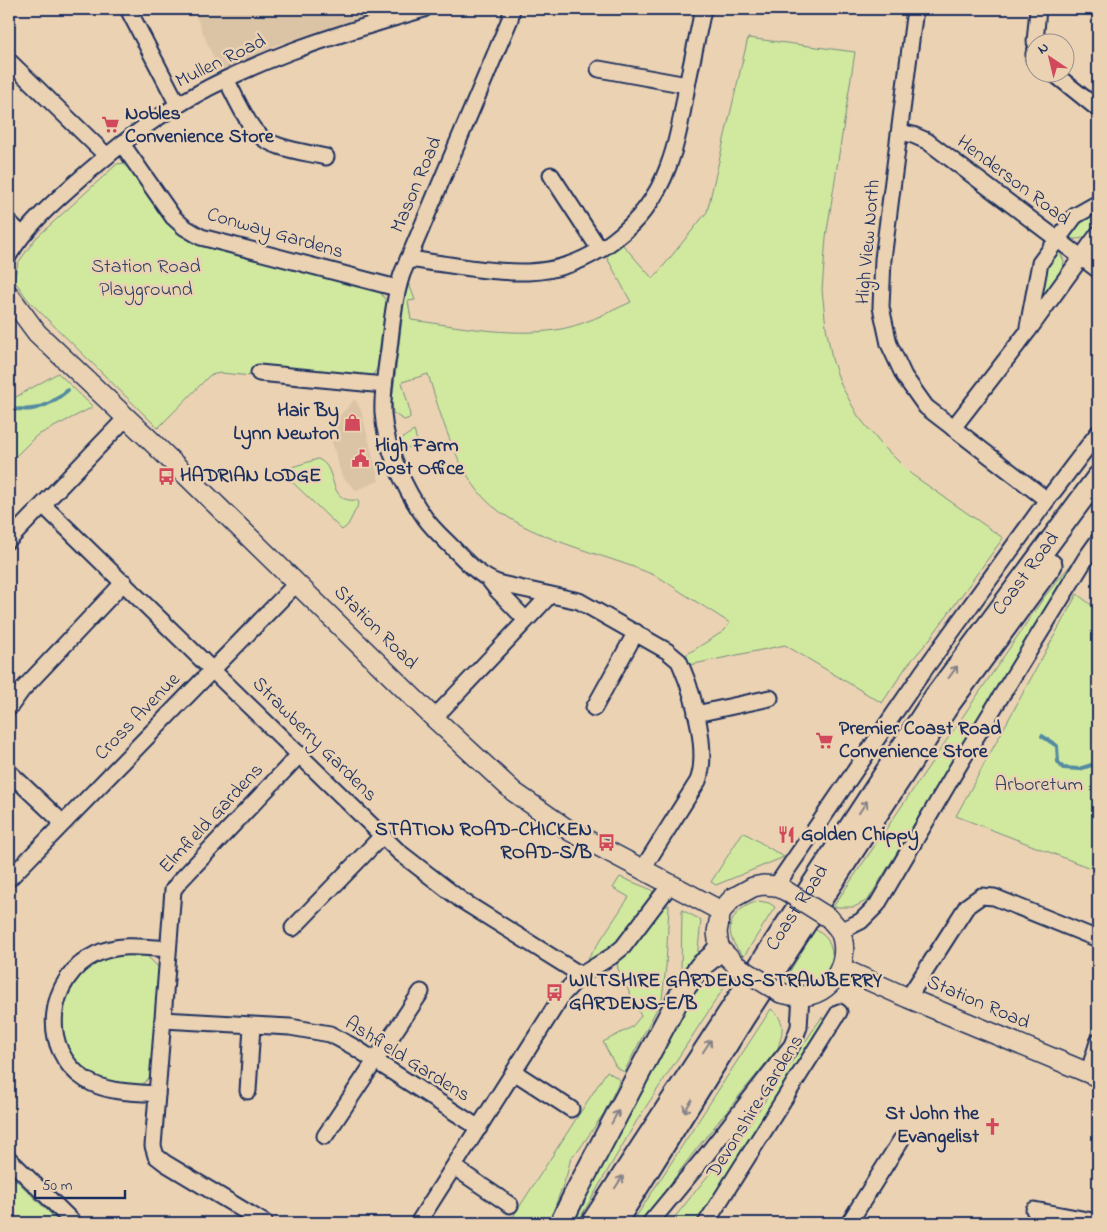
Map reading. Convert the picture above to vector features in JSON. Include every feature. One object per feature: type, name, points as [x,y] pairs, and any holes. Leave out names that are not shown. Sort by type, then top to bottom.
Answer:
[{"type":"highway","name":"Coast Road","points":[[592,1223],[935,697],[1098,477]]},
{"type":"highway","name":"Coast Road","points":[[614,1223],[744,1017],[949,704],[1098,500]]},
{"type":"highway","points":[[561,1223],[684,988],[701,966],[712,958],[719,948]]},
{"type":"main road","name":"Station Road","points":[[9,295],[32,329]]},
{"type":"main road","name":"Station Road","points":[[9,313],[32,329],[126,418],[297,582],[434,718],[514,792],[570,831],[670,886],[721,911]]},
{"type":"main road","points":[[763,885],[781,889],[835,925],[845,949],[842,968],[831,983],[819,991],[801,996],[781,993],[737,966],[719,948],[717,932],[721,911],[733,898],[753,887],[763,885]]},
{"type":"main road","name":"Station Road","points":[[842,968],[1093,1076]]},
{"type":"street","points":[[128,9],[178,105]]},
{"type":"street","name":"Mullen Road","points":[[9,255],[16,240],[73,185],[122,144],[178,105],[226,79],[311,43],[424,9]]},
{"type":"street","name":"Mason Road","points":[[512,9],[397,288],[384,385],[383,413],[387,434],[402,476],[426,520],[479,573],[490,581],[526,620]]},
{"type":"street","points":[[408,259],[496,270],[530,272],[563,267],[580,261],[600,250],[632,223],[653,197],[663,180],[673,152],[703,9]]},
{"type":"street","name":"High View North","points":[[915,9],[884,259],[881,307],[889,344],[904,376],[926,407],[1047,500]]},
{"type":"street","points":[[1036,32],[1038,9]]},
{"type":"street","points":[[9,61],[107,156]]},
{"type":"street","points":[[600,70],[687,85]]},
{"type":"street","points":[[226,79],[252,127],[261,137],[274,144],[326,157]]},
{"type":"street","points":[[1064,82],[1098,109]]},
{"type":"street","name":"Henderson Road","points":[[900,132],[927,141],[1098,270]]},
{"type":"street","name":"Conway Gardens","points":[[122,144],[173,217],[184,227],[201,237],[397,288]]},
{"type":"street","points":[[551,175],[600,250]]},
{"type":"street","points":[[1028,331],[1038,267],[1075,216],[1098,203]]},
{"type":"street","points":[[9,222],[16,240]]},
{"type":"street","points":[[953,428],[1028,331],[1098,234]]},
{"type":"street","points":[[259,373],[384,385]]},
{"type":"street","points":[[9,540],[126,418]]},
{"type":"street","name":"Coast Road","points":[[781,889],[922,673],[1047,500],[1098,433]]},
{"type":"street","name":"Strawberry Gardens","points":[[43,505],[382,836],[461,900],[581,975]]},
{"type":"street","name":"Coast Road","points":[[835,925],[861,921],[876,905],[973,742],[1098,541]]},
{"type":"street","points":[[490,581],[579,601],[636,632],[667,651],[678,661],[685,675],[696,714],[702,756],[700,774],[642,870]]},
{"type":"street","points":[[9,708],[22,690],[124,582]]},
{"type":"street","name":"Cross Avenue","points":[[9,879],[297,582]]},
{"type":"street","points":[[434,718],[550,595]]},
{"type":"street","points":[[594,708],[636,632]]},
{"type":"street","points":[[696,714],[770,698]]},
{"type":"street","name":"Elmfield Gardens","points":[[265,1223],[160,1160],[154,1152],[171,898],[175,887],[300,754]]},
{"type":"street","points":[[9,772],[63,823]]},
{"type":"street","points":[[293,928],[382,836]]},
{"type":"street","points":[[418,1223],[569,987],[581,975],[623,947],[670,886]]},
{"type":"street","points":[[908,998],[967,906],[981,896],[994,897],[1098,939]]},
{"type":"street","points":[[157,1094],[103,1088],[86,1079],[72,1068],[62,1054],[55,1032],[54,1016],[56,1001],[62,986],[72,972],[88,958],[115,948],[168,949]]},
{"type":"street","points":[[325,1136],[421,992]]},
{"type":"street","points":[[650,1223],[707,1154],[792,1044],[799,1027],[801,996]]},
{"type":"street","name":"Devonshire Gardens","points":[[706,1223],[839,1012]]},
{"type":"street","name":"Ashfield Gardens","points":[[163,1020],[296,1028],[324,1032],[340,1038],[479,1128]]},
{"type":"street","points":[[248,1091],[252,1026]]},
{"type":"street","points":[[1093,1076],[1098,1042]]},
{"type":"street","points":[[514,1072],[571,1109]]},
{"type":"street","points":[[849,1223],[901,1140]]},
{"type":"street","points":[[9,1159],[74,1223]]},
{"type":"street","points":[[454,1167],[510,1205]]},
{"type":"street","points":[[1034,1210],[1098,1222]]},
{"type":"shaded area","points":[[193,9],[387,9],[276,45],[219,71]]},
{"type":"shaded area","points":[[355,399],[361,410],[379,481],[356,490],[342,477],[328,428]]},
{"type":"green space","points":[[748,38],[855,52],[826,237],[822,290],[832,359],[841,385],[858,416],[880,443],[911,474],[1003,538],[929,640],[906,667],[882,703],[785,645],[689,665],[684,656],[724,631],[730,623],[656,576],[542,535],[500,512],[484,498],[464,470],[450,439],[428,374],[402,382],[410,418],[404,420],[393,413],[392,400],[405,295],[409,284],[415,300],[408,301],[411,320],[483,330],[538,332],[566,328],[594,319],[631,302],[606,256],[622,244],[653,279],[707,212]]},
{"type":"green space","name":"Station Road Playground","points":[[126,163],[194,242],[380,292],[386,301],[377,369],[370,378],[253,366],[252,376],[221,373],[210,375],[158,428],[28,300],[14,280],[18,263],[36,238],[117,164]]},
{"type":"green space","points":[[1098,208],[1098,220],[1090,234],[1076,239],[1066,237],[1076,220]]},
{"type":"green space","points":[[1059,251],[1064,261],[1063,271],[1041,298],[1044,269],[1056,252]]},
{"type":"green space","points":[[58,373],[93,407],[36,436],[9,463],[9,401]]},
{"type":"green space","points":[[414,431],[418,444],[399,451],[400,441]]},
{"type":"green space","points":[[318,459],[329,469],[337,491],[341,496],[347,500],[357,500],[359,503],[348,525],[342,530],[284,474],[292,467]]},
{"type":"green space","points":[[1073,562],[868,900],[854,907],[833,907],[1045,596]]},
{"type":"green space","name":"Arboretum","points":[[1077,594],[1098,610],[1098,871],[956,816]]},
{"type":"green space","points":[[743,832],[784,857],[716,885],[711,882]]},
{"type":"green space","points":[[620,877],[652,890],[653,893],[623,939],[609,951],[586,962],[629,897],[613,888]]},
{"type":"green space","points":[[759,901],[769,903],[775,907],[744,956],[732,939],[731,923],[741,910]]},
{"type":"green space","points":[[669,905],[666,966],[662,999],[624,1072],[616,1067],[603,1042],[632,1027],[641,1016],[618,969],[617,962],[636,944],[661,909]]},
{"type":"green space","points":[[682,910],[701,920],[697,959],[681,974]]},
{"type":"green space","points":[[815,929],[827,939],[832,950],[832,960],[829,969],[823,976],[814,981],[794,985],[783,983]]},
{"type":"green space","points":[[117,954],[146,955],[160,969],[152,1074],[144,1083],[137,1086],[101,1081],[88,1074],[68,1048],[61,1026],[62,1004],[77,976],[90,965]]},
{"type":"green space","points":[[718,979],[727,983],[636,1122],[577,1223],[569,1223],[697,985],[708,980]]},
{"type":"green space","points":[[771,1009],[776,1013],[782,1027],[778,1048],[697,1148],[641,1223],[632,1223]]},
{"type":"green space","points":[[822,1017],[826,1025],[701,1223],[670,1223],[748,1126]]},
{"type":"green space","points":[[607,1071],[620,1080],[604,1113],[578,1151],[571,1157],[553,1212],[546,1223],[509,1223]]},
{"type":"green space","points":[[15,1179],[60,1223],[13,1223],[8,1208],[8,1196],[10,1180]]},
{"type":"waterway","points":[[9,413],[18,409],[37,408],[47,404],[68,390]]},
{"type":"waterway","points":[[1042,736],[1057,746],[1058,762],[1063,768],[1079,769],[1098,763]]},
{"type":"place","name":"Nobles Convenience Store","points":[[111,125]]},
{"type":"place","name":"Hair By Lynn Newton","points":[[353,422]]},
{"type":"place","name":"High Farm Post Office","points":[[361,458]]},
{"type":"place","name":"HADRIAN LODGE","points":[[166,476]]},
{"type":"place","name":"Premier Coast Road Convenience Store","points":[[825,741]]},
{"type":"place","name":"Golden Chippy","points":[[787,835]]},
{"type":"place","name":"STATION ROAD-CHICKEN ROAD-S/B","points":[[606,842]]},
{"type":"place","name":"WILTSHIRE GARDENS-STRAWBERRY GARDENS-E/B","points":[[555,993]]},
{"type":"place","name":"St John the Evangelist","points":[[993,1126]]}]
